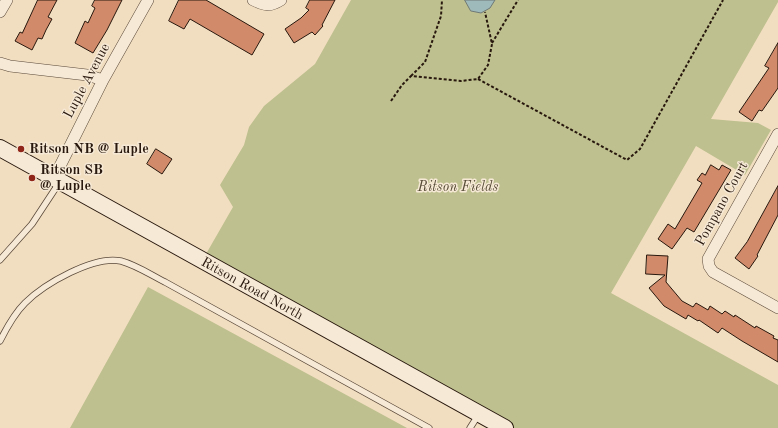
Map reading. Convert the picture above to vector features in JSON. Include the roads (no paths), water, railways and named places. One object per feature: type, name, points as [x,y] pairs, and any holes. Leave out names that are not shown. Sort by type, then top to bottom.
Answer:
[{"type":"main road","name":"Ritson Road North","points":[[0,148],[505,428]]},
{"type":"street","points":[[0,12],[7,0]]},
{"type":"street","name":"Luple Avenue","points":[[57,180],[103,80],[148,0]]},
{"type":"street","points":[[253,0],[260,4],[272,5],[281,0]]},
{"type":"street","points":[[0,63],[10,66],[87,75],[103,80]]},
{"type":"street","name":"Pompano Court","points":[[778,134],[708,258],[709,266],[713,272],[778,308]]},
{"type":"lane","points":[[0,260],[32,224],[57,180]]},
{"type":"lane","points":[[0,341],[12,318],[26,302],[48,286],[68,274],[90,264],[105,260],[120,261],[165,282],[430,428]]},
{"type":"lane","points":[[470,428],[479,414]]},
{"type":"water","points":[[465,0],[495,0],[490,8],[481,13],[471,11]]},
{"type":"place","name":"Ritson NB @ Luple","points":[[21,149]]},
{"type":"place","name":"Ritson SB @ Luple","points":[[32,178]]},
{"type":"park label","name":"Ritson Fields","points":[[458,187]]}]
